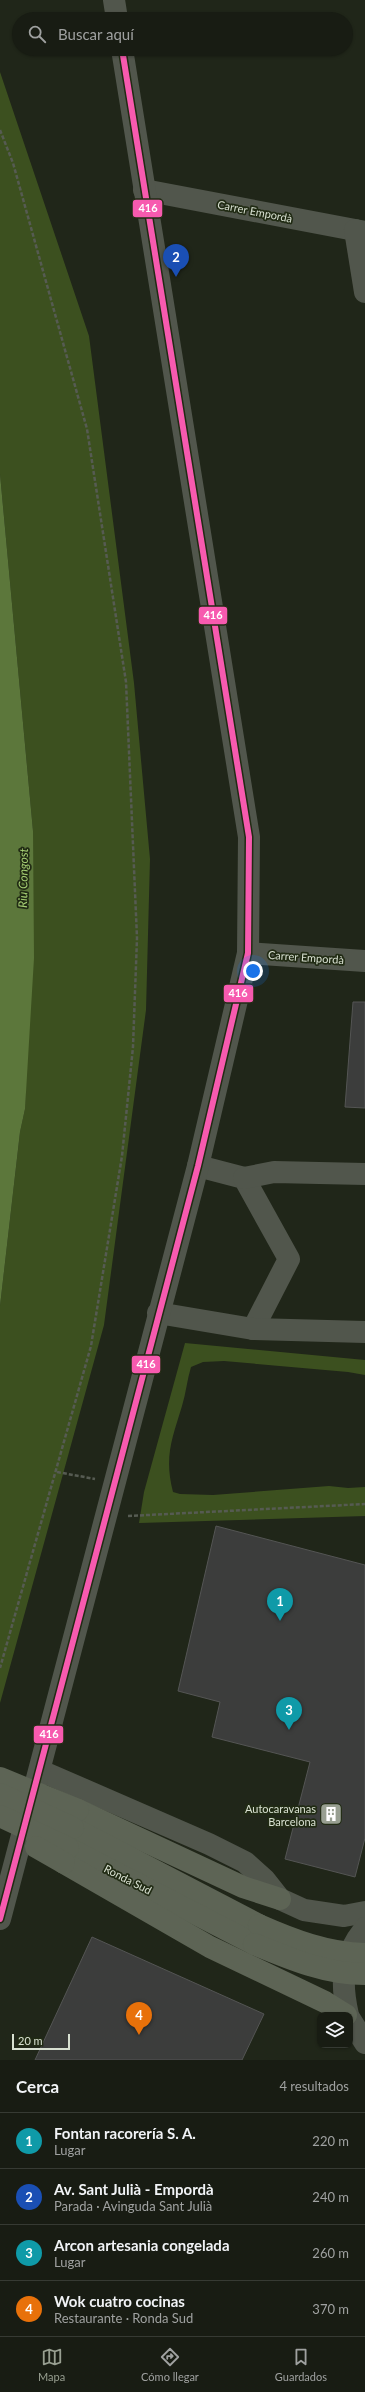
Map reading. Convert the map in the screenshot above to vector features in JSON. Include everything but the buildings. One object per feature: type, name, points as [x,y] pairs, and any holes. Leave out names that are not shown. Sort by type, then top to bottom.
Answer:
[{"type":"highway","points":[[0,1778],[71,1837],[210,1947],[325,2002],[342,2012]]},
{"type":"highway","name":"Ronda Sud","points":[[0,1794],[71,1837],[256,1935]]},
{"type":"highway","name":"Ronda Sud","points":[[0,1816],[71,1837]]},
{"type":"highway","points":[[0,1826],[71,1837],[280,1899]]},
{"type":"highway","points":[[256,1935],[300,1942],[330,1950],[365,1954]]},
{"type":"highway","points":[[256,1935],[294,1961],[324,1969],[365,1974]]},
{"type":"street","points":[[114,0],[116,12]]},
{"type":"street","points":[[0,1919],[41,1770],[158,1313],[198,1166],[248,953],[249,836],[123,56]]},
{"type":"street","name":"Carrer Empordà","points":[[144,190],[360,231]]},
{"type":"street","points":[[360,231],[365,292]]},
{"type":"street","name":"Carrer Empordà","points":[[248,953],[365,961]]},
{"type":"street","points":[[198,1166],[244,1178],[274,1172],[365,1174]]},
{"type":"street","points":[[244,1178],[289,1260],[253,1329]]},
{"type":"street","points":[[158,1313],[253,1329],[365,1332]]},
{"type":"street","points":[[41,1770],[209,1844],[245,1862],[265,1880],[280,1899],[304,1910],[344,1916],[365,1912]]},
{"type":"street","points":[[346,2012],[343,1992],[344,1966],[354,1943],[365,1928]]},
{"type":"street","points":[[353,2024],[365,2043]]},
{"type":"path","points":[[0,130],[13,163],[87,429],[126,682],[137,938],[133,1047],[122,1156],[106,1267],[91,1346],[57,1472],[0,1668]]},
{"type":"path","points":[[57,1472],[115,1482]]},
{"type":"path","points":[[106,1517],[365,1504]]},
{"type":"shaded area","points":[[0,72],[89,336],[134,683],[150,859],[146,1010],[104,1325],[0,1703],[0,1306],[20,1132],[25,1109],[33,831],[0,474]]},
{"type":"shaded area","points":[[185,1343],[365,1360],[365,1375],[348,1372],[224,1361],[203,1362],[191,1367],[170,1448],[169,1468],[173,1492],[180,1494],[213,1495],[329,1486],[348,1488],[365,1487],[365,1516],[139,1523],[144,1492]]},
{"type":"water","name":"Riu Congost","points":[[0,474],[33,831],[34,958],[25,1109],[20,1132],[0,1306]]},
{"type":"transit line","name":"416","points":[[0,1919],[198,1166],[248,953],[249,837],[123,56]]},
{"type":"place","name":"Av. Sant Julià - Empordà","points":[[176,277]]},
{"type":"place","name":"Fontan racorería S. A.","points":[[280,1621]]},
{"type":"place","name":"Arcon artesania congelada","points":[[289,1730]]},
{"type":"place","name":"Autocaravanas Barcelona","points":[[331,1814]]},
{"type":"place","name":"Wok cuatro cocinas","points":[[139,2035]]}]
